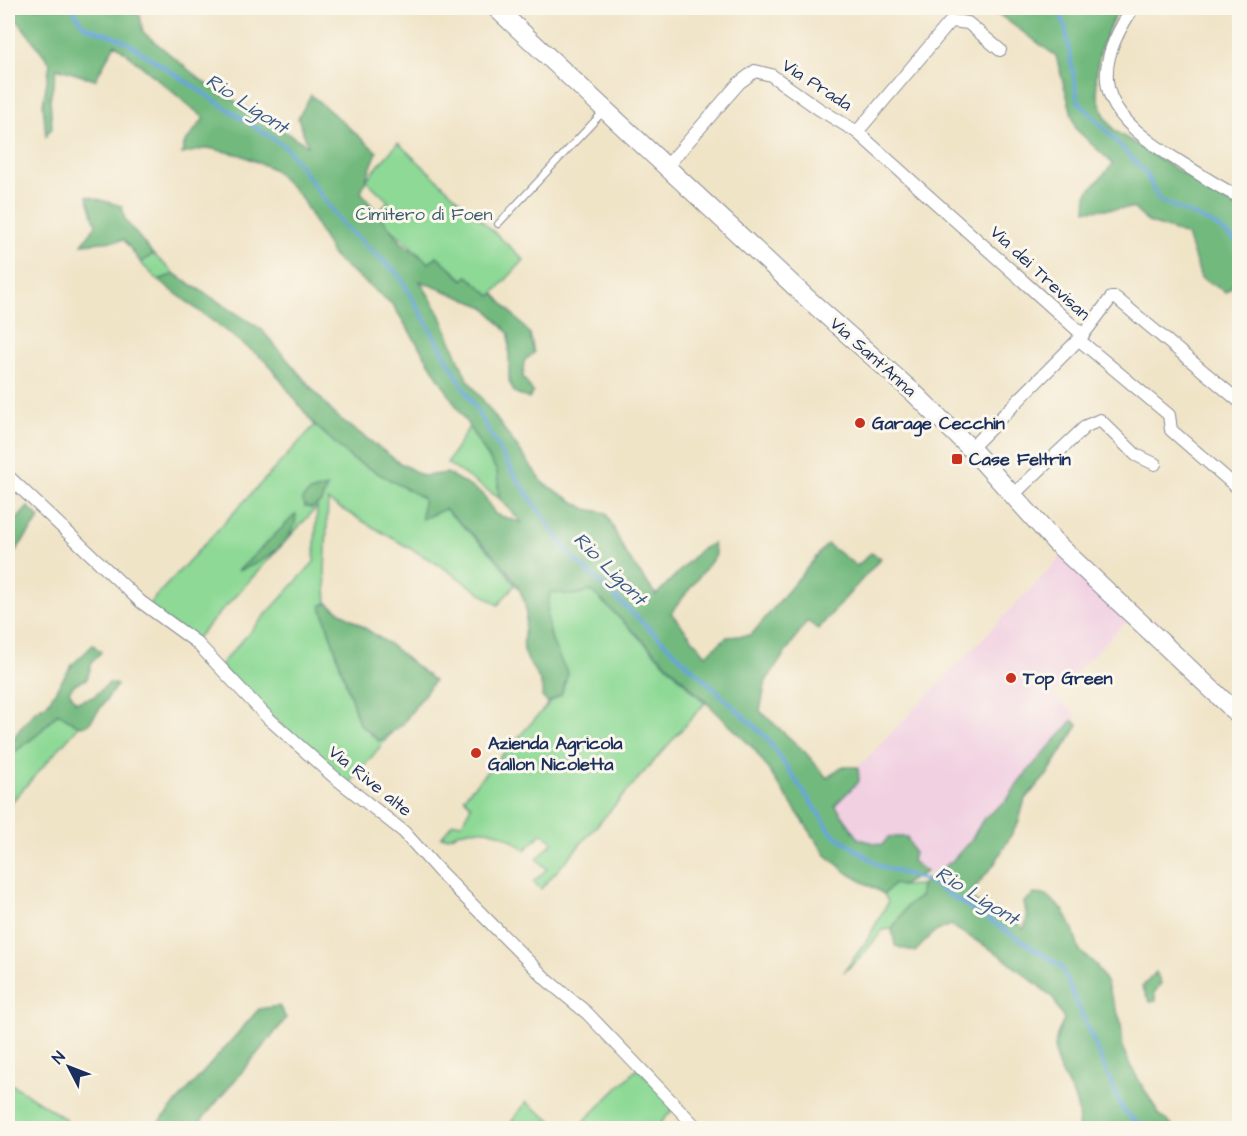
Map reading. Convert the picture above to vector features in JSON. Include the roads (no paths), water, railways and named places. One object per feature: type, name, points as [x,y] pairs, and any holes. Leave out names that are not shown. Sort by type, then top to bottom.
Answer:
[{"type":"main road","name":"Via Sant'Anna","points":[[496,8],[915,394],[970,449],[1055,542],[1239,716]]},
{"type":"street","points":[[1133,8],[1110,57],[1106,86],[1118,113],[1142,138],[1239,197]]},
{"type":"street","name":"Via Prada","points":[[666,167],[739,83],[755,71],[771,75],[819,110],[857,132],[951,21],[968,22],[1000,50]]},
{"type":"street","name":"Via dei Trevisan","points":[[857,132],[1081,337],[970,449]]},
{"type":"street","points":[[1239,402],[1116,298],[1111,298],[1081,337],[1169,415],[1171,430],[1239,490]]},
{"type":"street","points":[[1013,495],[1086,426],[1100,420],[1136,455],[1155,464]]},
{"type":"street","name":"Via Rive alte","points":[[8,476],[141,602],[196,642],[268,718],[333,776],[404,832],[439,871],[547,980],[587,1012],[697,1128]]},
{"type":"lane","points":[[498,224],[606,109]]},
{"type":"waterway","name":"Rio Ligont","points":[[72,8],[84,26],[123,40],[287,148],[343,225],[399,275],[513,473],[571,556],[766,737],[832,833],[880,866],[928,881],[1061,966],[1123,1110],[1143,1128]]},
{"type":"waterway","points":[[1057,8],[1065,26],[1078,101],[1145,172],[1159,200],[1215,225],[1240,244]]},
{"type":"place","name":"Garage Cecchin","points":[[860,423]]},
{"type":"place","name":"Case Feltrin","points":[[957,459]]},
{"type":"place","name":"Top Green","points":[[1011,678]]},
{"type":"place","name":"Azienda Agricola Gallon Nicoletta","points":[[476,753]]},
{"type":"park label","name":"Cimitero di Foen","points":[[424,214]]}]
